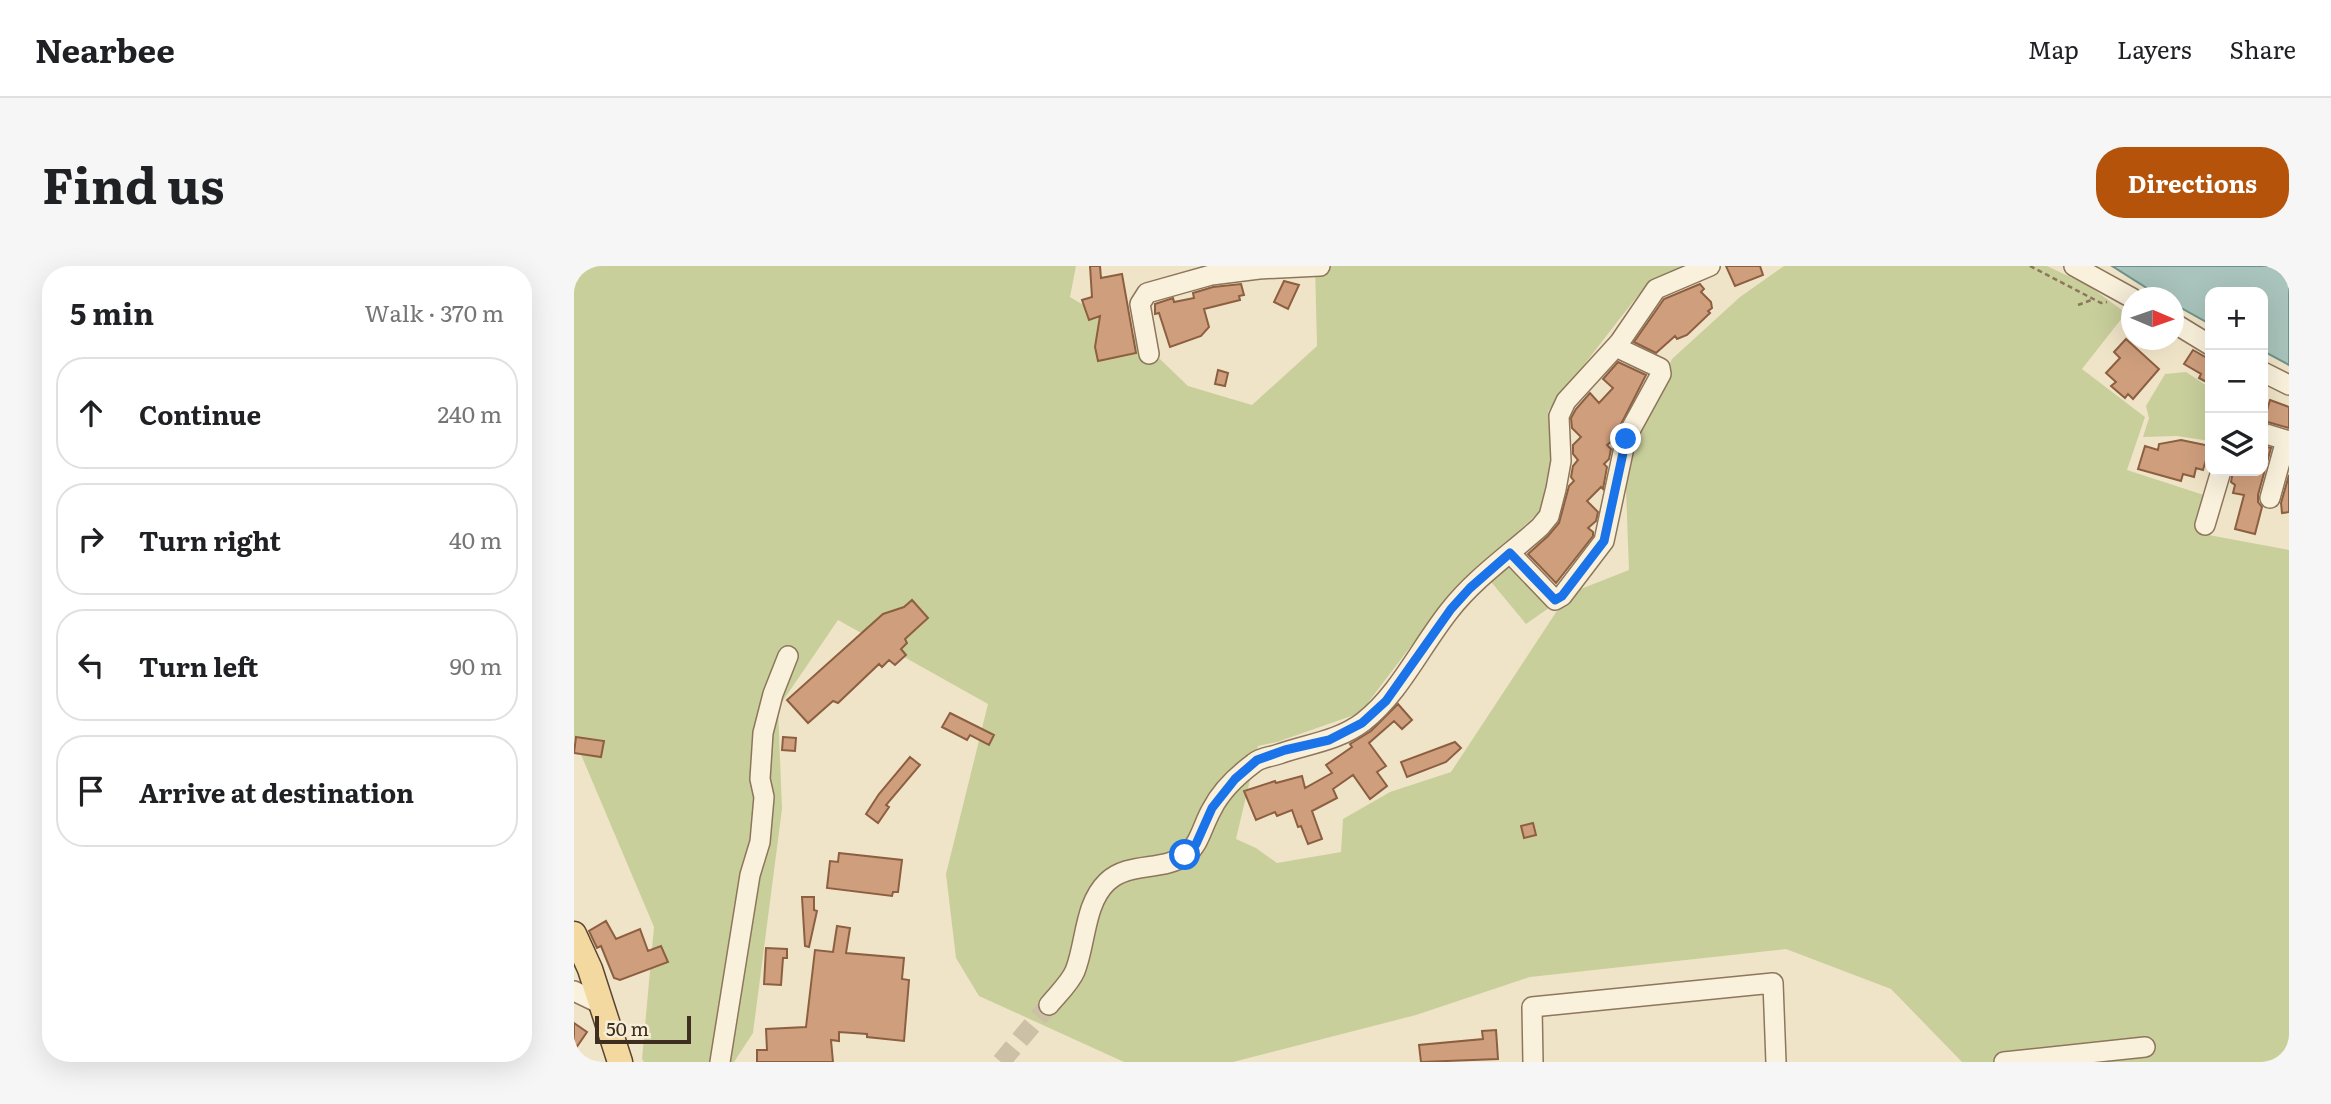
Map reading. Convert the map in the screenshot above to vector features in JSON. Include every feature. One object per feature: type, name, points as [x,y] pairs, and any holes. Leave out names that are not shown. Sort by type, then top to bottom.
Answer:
[{"type":"main road","points":[[574,934],[590,969],[620,1062]]},
{"type":"street","points":[[1149,354],[1140,304],[1147,293],[1210,271],[1320,266]]},
{"type":"street","points":[[1049,1005],[1075,973],[1096,898],[1106,883],[1120,872],[1168,863],[1185,855],[1196,844],[1212,808],[1235,779],[1257,760],[1285,750],[1329,740],[1362,723],[1386,701],[1451,609],[1470,588],[1549,516],[1561,461],[1559,416],[1566,401],[1616,347],[1656,289],[1710,266]]},
{"type":"street","points":[[2074,266],[2121,292]]},
{"type":"street","points":[[2184,329],[2205,342]]},
{"type":"street","points":[[1510,553],[1555,600],[1562,596],[1604,541],[1626,439],[1661,374],[1660,368],[1616,347]]},
{"type":"street","points":[[2268,376],[2289,384]]},
{"type":"street","points":[[2268,434],[2288,440],[2270,498]]},
{"type":"street","points":[[2205,525],[2220,476]]},
{"type":"street","points":[[720,1062],[750,875],[760,842],[764,797],[761,779],[763,733],[773,694],[788,656]]},
{"type":"street","points":[[1533,1062],[1532,1007],[1773,983],[1776,1062]]},
{"type":"street","points":[[574,991],[601,1003]]},
{"type":"street","points":[[2004,1062],[2145,1047]]},
{"type":"path","points":[[2030,266],[2101,303],[2111,302]]},
{"type":"path","points":[[2078,305],[2094,299]]},
{"type":"green space","points":[[574,266],[1076,266],[1070,297],[1137,337],[1188,386],[1252,405],[1317,346],[1315,266],[1682,266],[1646,285],[1548,411],[1552,460],[1541,510],[1446,600],[1360,713],[1258,746],[1236,839],[1256,848],[1277,863],[1341,852],[1343,819],[1390,792],[1451,772],[1568,594],[1629,570],[1625,463],[1672,359],[1740,297],[1784,266],[2047,266],[2089,286],[2121,309],[2121,319],[2082,369],[2145,417],[2127,470],[2207,496],[2198,533],[2289,550],[2289,1062],[1962,1062],[1891,989],[1786,949],[1530,977],[1416,1015],[1233,1062],[1124,1062],[979,996],[956,958],[946,874],[988,704],[838,620],[778,708],[782,809],[753,1033],[734,1062],[644,1062],[642,1059],[654,927],[574,738]]},
{"type":"green space","points":[[2186,372],[2205,385],[2205,440],[2177,436],[2143,437],[2149,418],[2146,406],[2165,374]]},
{"type":"green space","points":[[1519,563],[1556,603],[1526,624],[1487,577]]},
{"type":"water","points":[[2112,266],[2289,266],[2289,365],[2268,354],[2268,287],[2205,287],[2205,321],[2184,310],[2184,287],[2145,287]]},
{"type":"building","points":[[1090,266],[1100,266],[1101,278],[1122,274],[1136,353],[1098,361],[1095,347],[1100,316],[1089,320],[1082,300],[1092,297]]},
{"type":"building","points":[[1726,266],[1760,266],[1763,275],[1735,286]]},
{"type":"building","points":[[1284,281],[1299,285],[1288,309],[1274,302]]},
{"type":"building","points":[[1241,284],[1244,295],[1239,296],[1240,300],[1204,309],[1209,327],[1201,336],[1170,347],[1159,313],[1155,314],[1155,304],[1173,298],[1174,302],[1194,298],[1193,293],[1213,287]]},
{"type":"building","points":[[1700,284],[1704,289],[1701,292],[1711,302],[1712,308],[1687,335],[1677,339],[1675,336],[1656,353],[1634,342],[1664,299]]},
{"type":"building","points":[[2121,344],[2121,350],[2138,350],[2159,369],[2133,399],[2128,394],[2125,398],[2111,386],[2116,382],[2106,373],[2120,358],[2114,352]]},
{"type":"building","points":[[2193,350],[2205,357],[2205,381],[2199,378],[2201,374],[2184,364]]},
{"type":"building","points":[[1618,362],[1646,375],[1613,440],[1607,445],[1611,449],[1609,459],[1604,464],[1607,467],[1603,489],[1601,487],[1587,501],[1598,512],[1596,521],[1588,528],[1593,532],[1593,536],[1556,583],[1528,554],[1559,523],[1569,486],[1574,481],[1571,477],[1573,466],[1578,460],[1573,454],[1573,445],[1581,437],[1572,428],[1571,418],[1590,393],[1599,403],[1613,388],[1603,379]]},
{"type":"building","points":[[1218,370],[1228,373],[1225,386],[1215,384]]},
{"type":"building","points":[[2270,400],[2289,407],[2289,428],[2268,422]]},
{"type":"building","points":[[2181,440],[2205,445],[2203,470],[2196,468],[2194,477],[2183,474],[2181,481],[2138,469],[2145,446],[2158,450],[2159,444]]},
{"type":"building","points":[[2289,475],[2289,512],[2282,513],[2281,503]]},
{"type":"building","points":[[2232,476],[2263,476],[2258,495],[2258,502],[2262,507],[2255,534],[2235,529],[2244,495],[2233,493],[2235,485],[2231,482]]},
{"type":"building","points":[[912,600],[928,618],[905,639],[907,643],[901,649],[906,655],[895,665],[889,660],[882,667],[879,664],[838,703],[833,701],[808,723],[787,700],[883,614],[904,607]]},
{"type":"building","points":[[1398,704],[1412,720],[1402,729],[1394,721],[1369,743],[1386,766],[1377,772],[1387,786],[1370,799],[1353,775],[1333,789],[1337,798],[1312,811],[1322,839],[1308,844],[1292,810],[1277,816],[1275,812],[1256,820],[1244,791],[1302,776],[1305,788],[1332,773],[1326,765],[1352,747],[1350,744],[1371,731]]},
{"type":"building","points":[[950,713],[994,735],[989,745],[970,735],[967,740],[942,727]]},
{"type":"building","points":[[576,737],[604,741],[601,757],[574,753]]},
{"type":"building","points":[[783,737],[796,738],[795,751],[782,750]]},
{"type":"building","points":[[1455,742],[1461,748],[1446,762],[1407,777],[1401,762]]},
{"type":"building","points":[[910,757],[920,765],[886,805],[889,807],[878,823],[866,814]]},
{"type":"building","points":[[1533,823],[1536,835],[1524,838],[1521,826]]},
{"type":"building","points":[[839,853],[902,860],[898,892],[893,892],[892,896],[827,888],[830,861],[838,862]]},
{"type":"building","points":[[802,897],[814,897],[814,910],[817,911],[809,947],[805,946]]},
{"type":"building","points":[[606,921],[616,939],[640,929],[648,951],[661,946],[668,962],[620,980],[614,978],[601,946],[597,948],[589,931]]},
{"type":"building","points":[[837,926],[850,928],[846,953],[904,958],[902,979],[909,980],[904,1041],[839,1032],[839,1041],[831,1040],[833,1062],[757,1062],[757,1050],[767,1050],[766,1029],[806,1027],[815,950],[833,952]]},
{"type":"building","points":[[766,948],[787,949],[787,958],[783,958],[781,985],[764,984]]},
{"type":"building","points":[[574,1023],[587,1032],[574,1051]]},
{"type":"building","points":[[1496,1030],[1498,1059],[1421,1062],[1419,1045],[1483,1039],[1482,1031]]},
{"type":"tunnel","points":[[1001,1062],[1049,1005]]},
{"type":"route","points":[[1185,855],[1196,844],[1212,808],[1235,779],[1257,760],[1345,733],[1362,723],[1386,701],[1451,609],[1470,588],[1510,553],[1555,600],[1562,596],[1604,541],[1626,439]]}]
